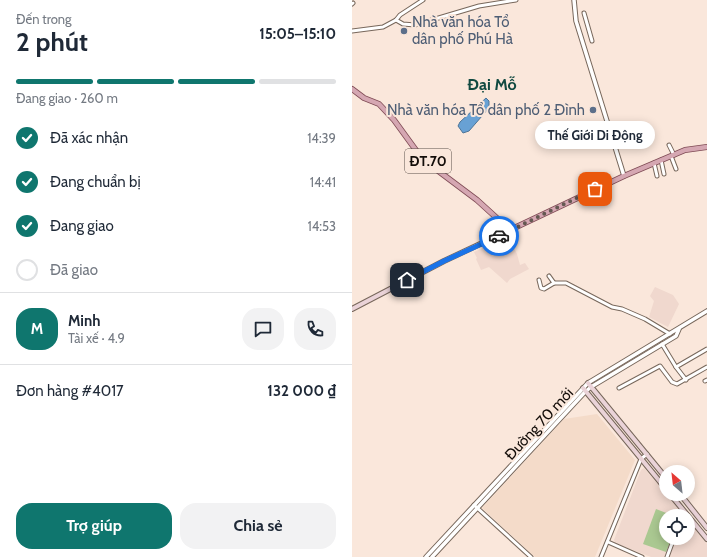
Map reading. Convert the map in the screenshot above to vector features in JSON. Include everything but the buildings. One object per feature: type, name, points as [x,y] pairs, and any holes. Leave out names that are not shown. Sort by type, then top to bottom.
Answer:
[{"type":"main road","name":"ĐT.70","points":[[352,89],[364,98],[380,104],[394,120],[418,153],[437,170],[477,200],[510,230]]},
{"type":"main road","points":[[352,309],[444,261],[624,176],[685,150],[707,147]]},
{"type":"main road","points":[[590,385],[659,469]]},
{"type":"main road","points":[[584,390],[659,481]]},
{"type":"main road","points":[[676,501],[682,508],[688,504]]},
{"type":"main road","points":[[686,501],[707,528]]},
{"type":"main road","points":[[695,525],[707,539]]},
{"type":"street","points":[[352,31],[383,27],[396,20],[423,0]]},
{"type":"street","points":[[396,20],[403,24],[415,25],[480,6],[516,0]]},
{"type":"street","points":[[574,0],[576,21],[624,176]]},
{"type":"street","points":[[584,13],[592,41]]},
{"type":"street","points":[[669,145],[676,169]]},
{"type":"street","points":[[661,160],[664,174]]},
{"type":"street","points":[[654,163],[657,176]]},
{"type":"street","points":[[549,276],[554,282],[566,283],[612,307],[622,309],[645,320],[670,334]]},
{"type":"street","points":[[539,280],[541,288],[544,289],[554,282]]},
{"type":"street","name":"Đường 70 mới","points":[[432,557],[476,506],[584,390],[707,311]]},
{"type":"street","name":"Đường 70 mới","points":[[590,385],[676,336],[679,328]]},
{"type":"street","points":[[662,344],[686,380]]},
{"type":"street","points":[[676,367],[707,349]]},
{"type":"street","points":[[619,388],[660,366],[672,382],[678,384],[707,367]]},
{"type":"street","points":[[601,557],[641,459],[647,454]]},
{"type":"street","points":[[426,557],[476,506],[530,557]]},
{"type":"street","points":[[608,542],[642,557]]},
{"type":"street","points":[[667,557],[671,545]]},
{"type":"shaded area","points":[[508,236],[517,254],[520,265],[525,263],[529,269],[510,279],[507,283],[489,267],[481,270],[474,252]]},
{"type":"shaded area","points":[[655,287],[673,295],[679,304],[668,327],[649,317],[654,301],[650,296]]},
{"type":"shaded area","points":[[597,414],[635,460],[595,557],[535,557],[482,508],[564,419]]},
{"type":"shaded area","points":[[644,468],[659,486],[659,501],[672,501],[679,509],[659,509],[659,545],[695,545],[695,529],[707,544],[707,557],[651,557],[615,543],[614,540],[641,470]]},
{"type":"green space","points":[[656,509],[659,510],[659,545],[669,545],[666,552],[643,544]]},
{"type":"water","points":[[486,98],[489,101],[489,108],[469,131],[463,133],[458,126],[460,122]]},
{"type":"way so far","points":[[499,236],[595,189]]},
{"type":"place","name":"Nhà văn hóa Tổ dân phố Phú Hà","points":[[404,31]]},
{"type":"place","name":"Nhà văn hóa Tổ dân phố 2 Đình","points":[[593,110]]},
{"type":"place","name":"Thế Giới Di Động","points":[[595,189]]},
{"type":"district","name":"Đại Mỗ","points":[[492,84]]},
{"type":"route","points":[[407,280],[499,236]]}]
